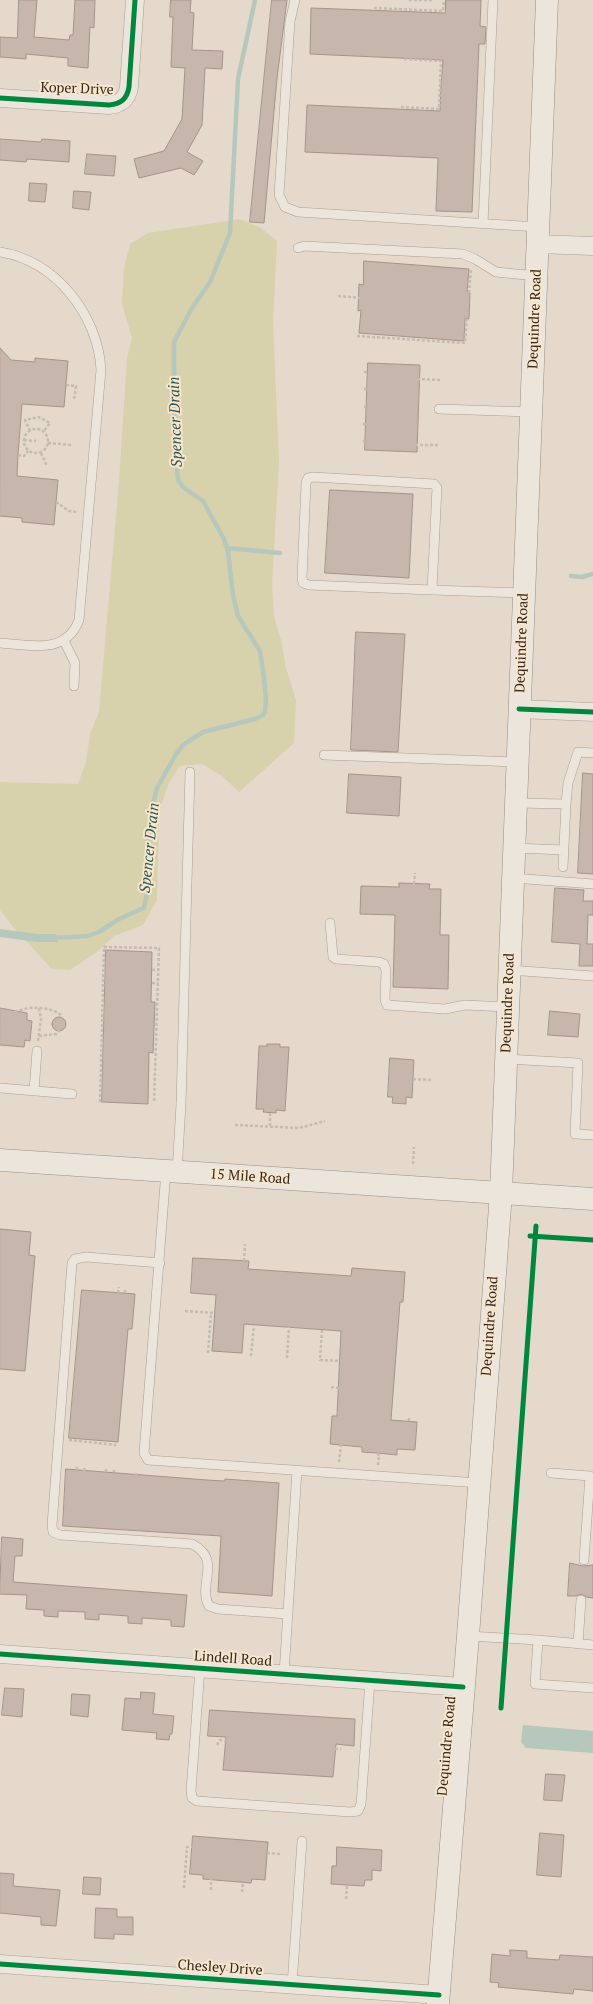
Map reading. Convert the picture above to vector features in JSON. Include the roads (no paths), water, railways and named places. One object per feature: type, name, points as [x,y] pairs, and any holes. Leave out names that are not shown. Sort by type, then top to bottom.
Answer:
[{"type":"main road","name":"Dequindre Road","points":[[439,2000],[501,1193],[547,0]]},
{"type":"main road","name":"15 Mile Road","points":[[0,1160],[593,1199]]},
{"type":"street","name":"Koper Drive","points":[[0,98],[109,105],[118,104],[128,94],[135,0]]},
{"type":"street","points":[[538,236],[593,246]]},
{"type":"street","points":[[519,708],[593,712]]},
{"type":"street","name":"Lindell Road","points":[[0,1654],[463,1687]]},
{"type":"street","name":"Chesley Drive","points":[[0,1964],[292,1985],[439,2000]]},
{"type":"lane","points":[[295,0],[290,21],[279,195],[285,207],[298,212],[483,224],[538,236]]},
{"type":"lane","points":[[483,224],[493,0]]},
{"type":"lane","points":[[298,248],[304,246],[463,254],[475,259],[496,272],[536,276]]},
{"type":"lane","points":[[0,252],[30,262],[57,279],[73,297],[86,316],[101,358],[101,378],[80,620],[71,636],[64,641],[42,646],[0,643]]},
{"type":"lane","points":[[439,409],[531,412]]},
{"type":"lane","points":[[432,590],[437,488],[434,484],[313,477],[308,478],[306,483],[305,499],[303,583],[309,585],[432,590],[524,593]]},
{"type":"lane","points":[[64,641],[75,663],[74,686]]},
{"type":"lane","points":[[563,867],[568,783],[578,752],[593,753]]},
{"type":"lane","points":[[324,755],[517,762]]},
{"type":"lane","points":[[190,772],[181,1104],[160,1263],[144,1453],[148,1460],[156,1462],[479,1483]]},
{"type":"lane","points":[[516,803],[566,804]]},
{"type":"lane","points":[[514,848],[564,850]]},
{"type":"lane","points":[[513,878],[593,884]]},
{"type":"lane","points":[[330,923],[333,957],[336,959],[379,962],[384,964],[386,970],[385,1000],[387,1004],[445,1008],[465,1005],[507,1007]]},
{"type":"lane","points":[[509,970],[593,976]]},
{"type":"lane","points":[[34,1090],[37,1051]]},
{"type":"lane","points":[[506,1060],[578,1063],[575,1134],[593,1135]]},
{"type":"lane","points":[[0,1088],[72,1094]]},
{"type":"lane","points":[[160,1263],[86,1257],[75,1259],[72,1263],[55,1473],[53,1532],[60,1535],[192,1544],[204,1551],[206,1556],[208,1569],[206,1597],[209,1606],[218,1609],[288,1614]]},
{"type":"lane","points":[[284,1674],[297,1470]]},
{"type":"lane","points":[[551,1473],[590,1476],[584,1560]]},
{"type":"lane","points":[[578,1644],[581,1600]]},
{"type":"lane","points":[[468,1636],[593,1645]]},
{"type":"lane","points":[[538,1640],[535,1684],[593,1688]]},
{"type":"lane","points":[[200,1668],[191,1791],[192,1798],[198,1802],[350,1812],[358,1811],[361,1804],[370,1681]]},
{"type":"lane","points":[[292,1985],[302,1841]]},
{"type":"waterway","name":"Spencer Drain","points":[[51,938],[88,936],[99,932],[119,919],[144,908],[147,893],[149,834],[153,804],[157,788],[176,754],[183,745],[203,732],[255,719],[263,715],[265,712],[266,699],[260,651],[238,616],[233,595],[228,552],[224,539],[203,501],[184,488],[178,480],[174,438],[174,342],[192,308],[210,282],[230,233],[238,79],[255,0]]},
{"type":"waterway","points":[[227,548],[280,553]]},
{"type":"waterway","points":[[571,576],[582,577],[593,574]]}]
